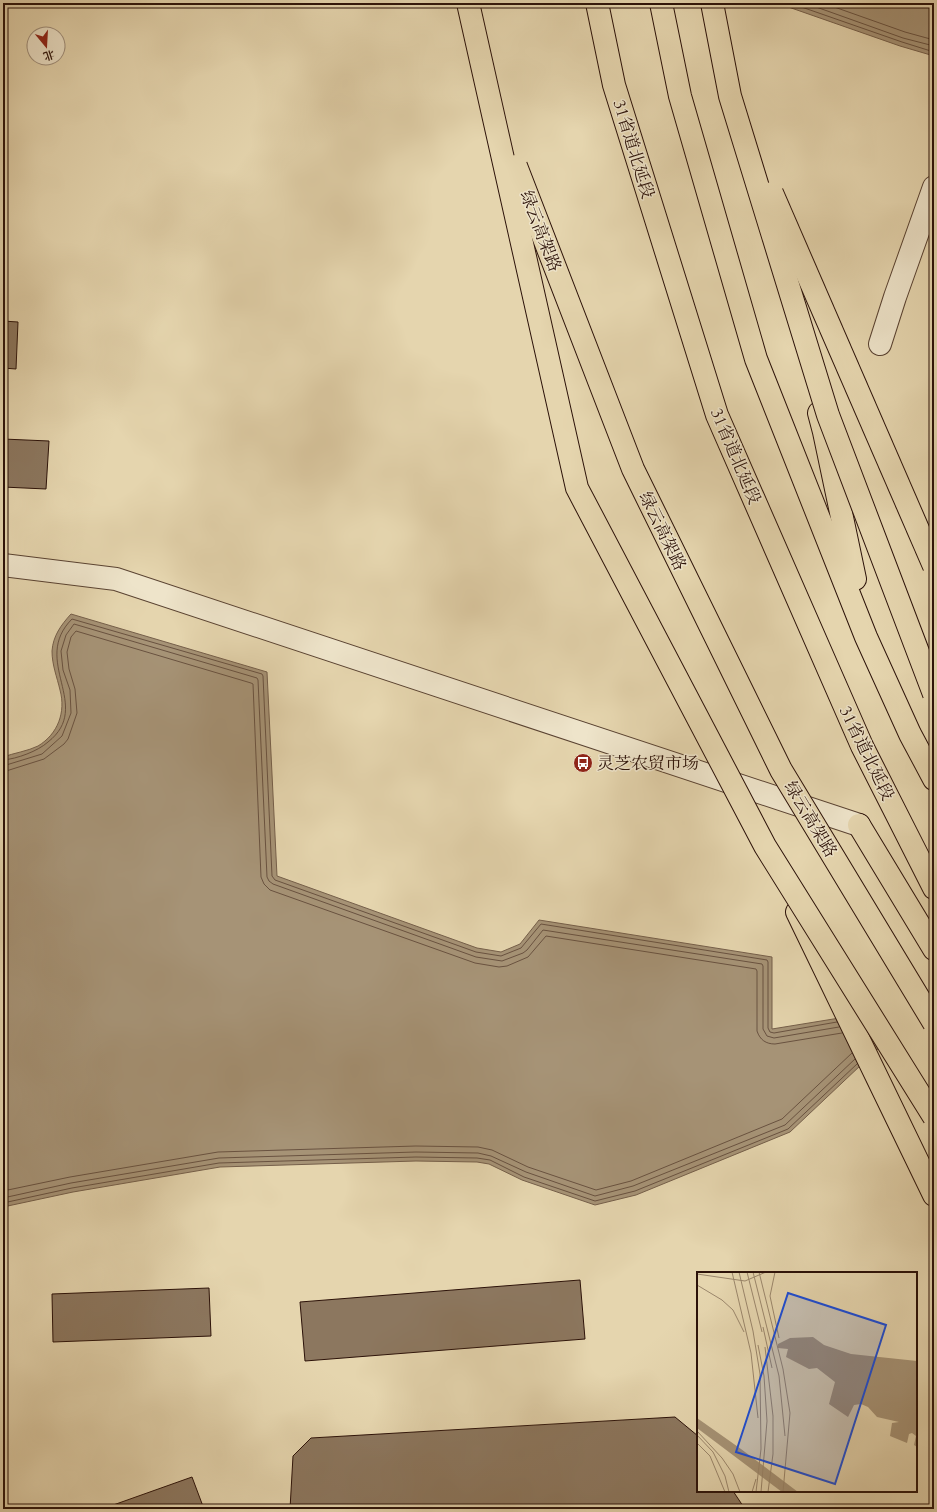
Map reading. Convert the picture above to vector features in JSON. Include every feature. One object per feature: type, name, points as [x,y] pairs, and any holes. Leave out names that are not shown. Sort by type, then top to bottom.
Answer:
[{"type":"main road","points":[[468,3],[577,488],[765,846],[934,1195]]},
{"type":"main road","name":"绿云高架路","points":[[472,3],[503,132],[633,470],[781,770],[934,1023]]},
{"type":"main road","name":"31省道北延段","points":[[597,3],[614,85],[717,415],[862,746],[934,888]]},
{"type":"main road","points":[[661,3],[680,96],[756,359],[866,636],[910,734],[934,779]]},
{"type":"main road","points":[[712,3],[730,96],[828,416],[934,694]]},
{"type":"main road","points":[[720,3],[739,117],[824,432],[866,636]]},
{"type":"main road","points":[[730,96],[934,566]]},
{"type":"main road","points":[[859,825],[934,949]]},
{"type":"main road","points":[[765,846],[934,1117]]},
{"type":"street","points":[[880,344],[934,187]]},
{"type":"street","points":[[3,565],[116,578],[859,825]]},
{"type":"water","points":[[777,3],[934,3],[934,56],[900,46]]},
{"type":"water","points":[[71,614],[267,672],[277,876],[477,948],[501,952],[520,944],[539,920],[772,957],[772,1029],[864,1014],[879,1048],[790,1132],[636,1195],[595,1205],[522,1180],[489,1164],[477,1162],[416,1161],[220,1167],[73,1192],[3,1207],[3,757],[38,746],[51,735],[59,722],[62,698],[52,651],[54,640],[58,631]]},
{"type":"building","points":[[3,321],[18,322],[16,369],[3,368]]},
{"type":"building","points":[[3,439],[49,441],[46,489],[3,487]]},
{"type":"building","points":[[580,1280],[585,1339],[305,1361],[300,1302]]},
{"type":"building","points":[[209,1288],[211,1336],[53,1342],[52,1294]]},
{"type":"building","points":[[675,1417],[697,1435],[697,1492],[734,1492],[745,1509],[290,1509],[293,1456],[311,1438]]},
{"type":"building","points":[[192,1477],[204,1509],[102,1509]]},
{"type":"place","name":"灵芝农贸市场","points":[[583,763]]}]
